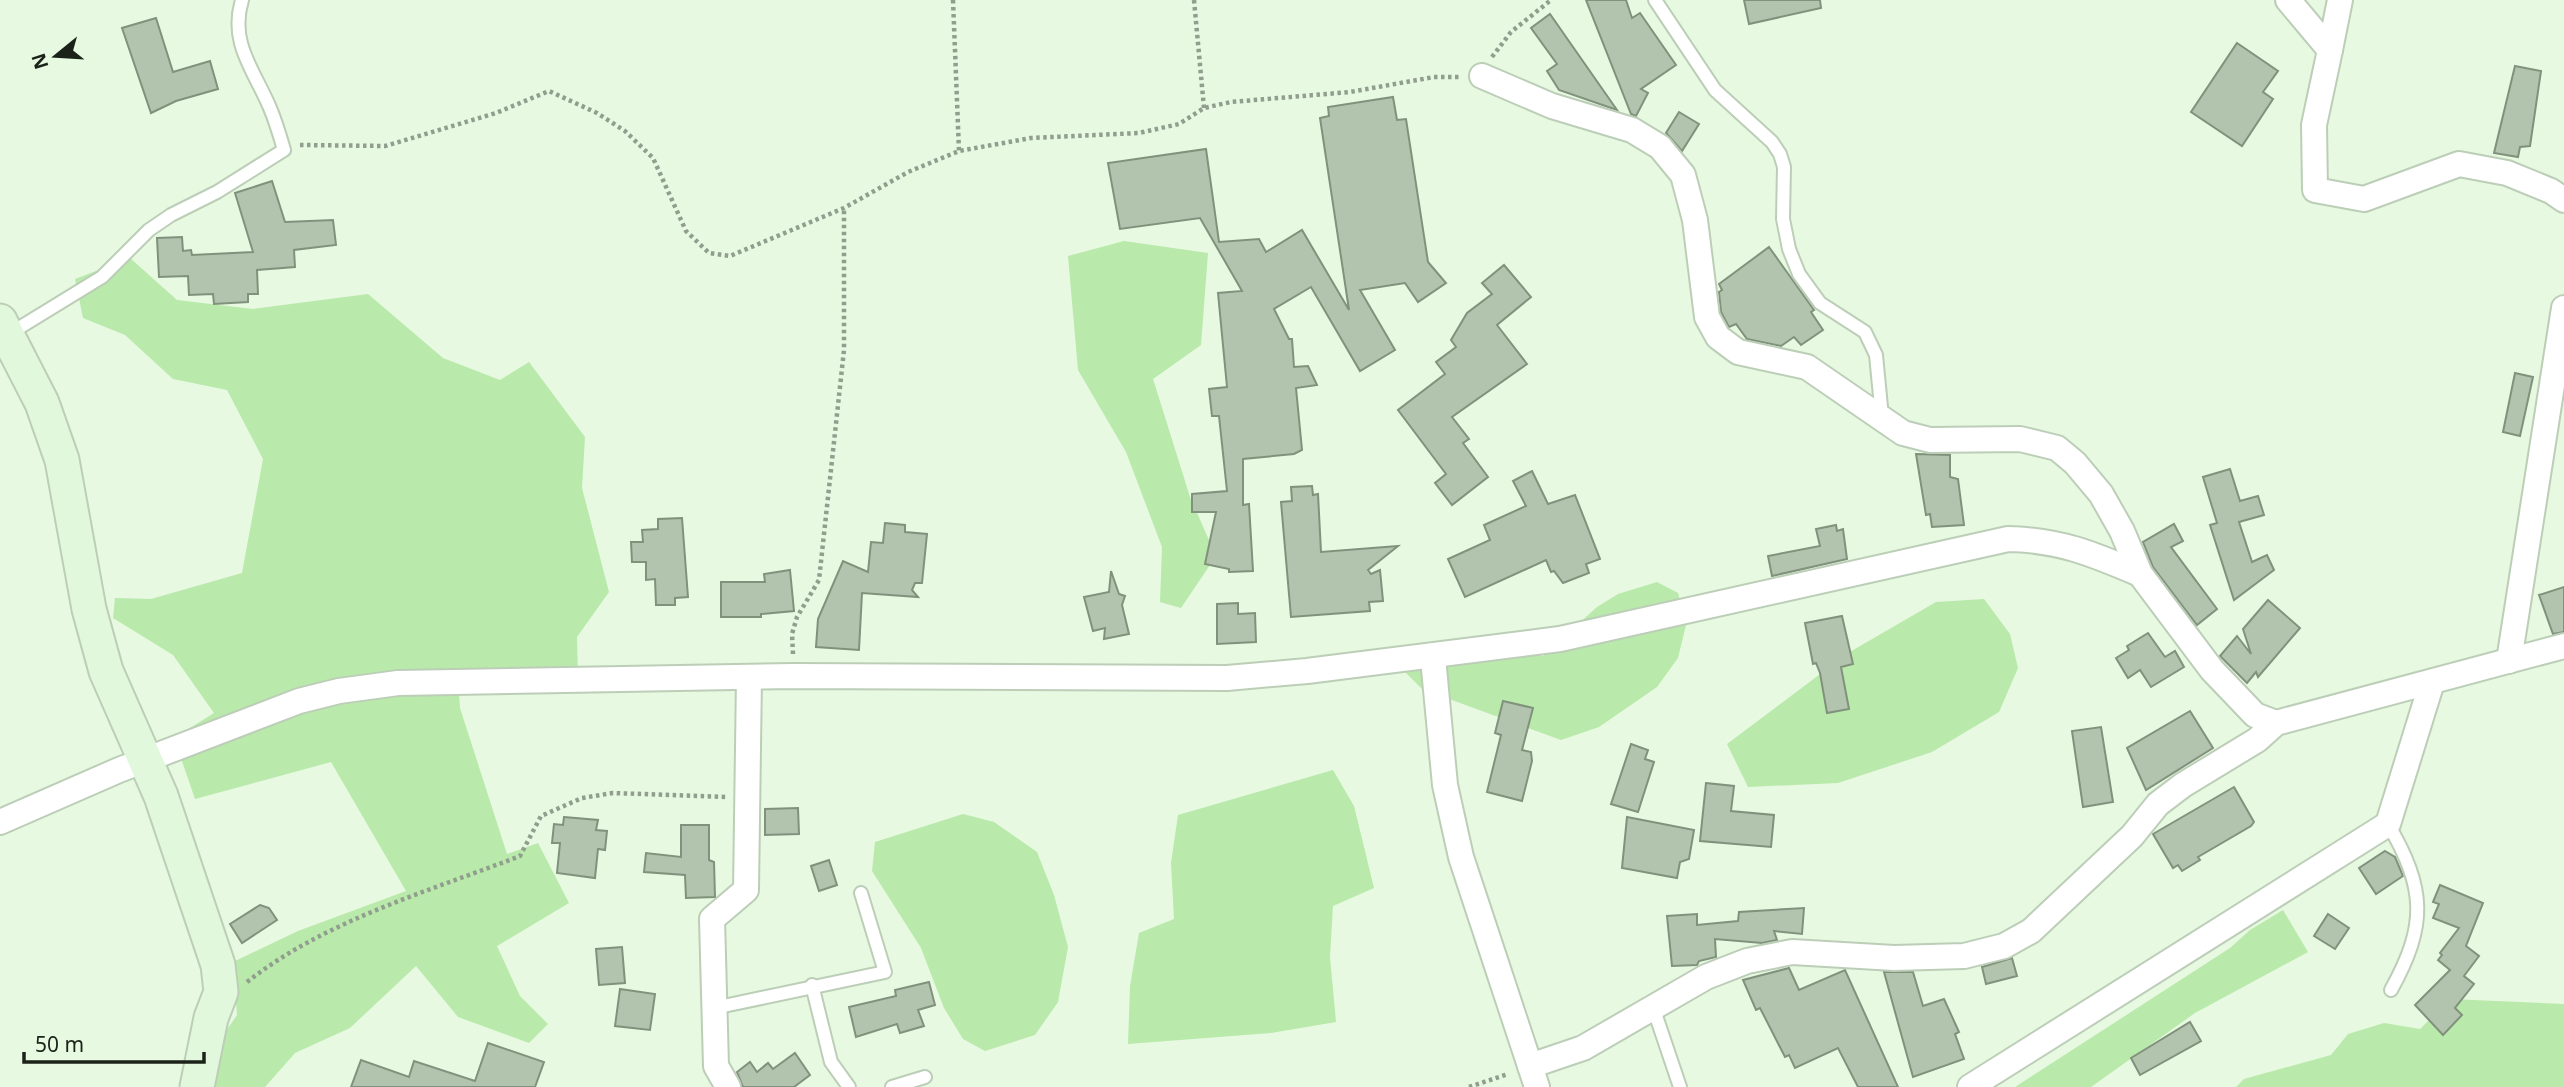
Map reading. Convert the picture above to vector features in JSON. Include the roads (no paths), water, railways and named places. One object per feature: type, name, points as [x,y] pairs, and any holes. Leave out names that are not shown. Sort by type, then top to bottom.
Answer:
[{"type":"street","points":[[2288,0],[2330,50]]},
{"type":"street","points":[[2340,0],[2314,125],[2315,190],[2364,199],[2459,164],[2507,173],[2551,191],[2564,200]]},
{"type":"street","points":[[1482,76],[1552,106],[1632,130],[1660,147],[1683,175],[1695,220],[1707,317],[1718,337],[1738,352],[1807,367],[1903,433],[1930,440],[2020,439],[2057,448],[2075,463],[2101,494],[2122,531],[2140,574],[2212,670],[2255,715],[2276,723]]},
{"type":"street","points":[[2509,661],[2564,308]]},
{"type":"street","points":[[4,328],[42,403],[62,460],[95,634],[106,671],[166,809],[218,965],[221,992],[211,1018],[197,1087]]},
{"type":"street","points":[[0,822],[143,761],[299,701],[340,691],[398,683],[793,676],[1227,678],[1433,658],[1560,639],[2008,539],[2042,540],[2078,548],[2140,574]]},
{"type":"street","points":[[1433,658],[1446,785],[1461,857],[1534,1077],[1706,977],[1747,961],[1793,952],[1894,958],[1964,956],[2004,946],[2031,931],[2132,836],[2158,804],[2183,785],[2257,740],[2276,723],[2564,646]]},
{"type":"street","points":[[728,1087],[716,1066],[712,919],[746,890],[749,677]]},
{"type":"street","points":[[1970,1087],[2388,824],[2432,682]]},
{"type":"lane","points":[[4,328],[102,277],[149,230],[284,150],[270,108],[240,49],[236,19],[242,0]]},
{"type":"lane","points":[[1655,0],[1715,90],[1772,142],[1780,154],[1784,167],[1783,219],[1789,248],[1799,274],[1820,303],[1865,332],[1876,355],[1882,421]]},
{"type":"lane","points":[[2388,824],[2406,854],[2420,909],[2410,954],[2391,990]]},
{"type":"lane","points":[[715,1008],[812,985],[885,972],[861,893]]},
{"type":"lane","points":[[812,985],[831,1062],[849,1087]]},
{"type":"lane","points":[[1653,1007],[1680,1087]]},
{"type":"lane","points":[[892,1087],[925,1077]]}]
